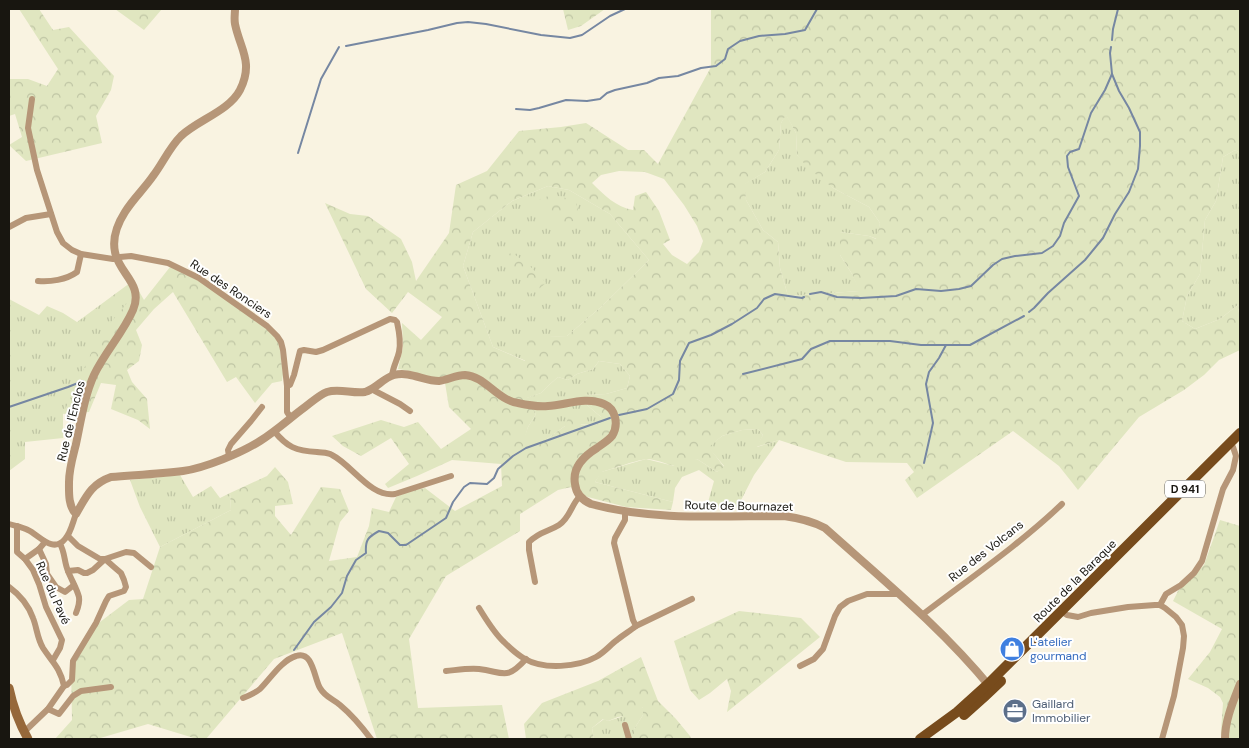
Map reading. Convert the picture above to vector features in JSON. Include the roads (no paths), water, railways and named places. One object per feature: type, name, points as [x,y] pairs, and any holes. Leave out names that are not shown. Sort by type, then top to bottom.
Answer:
[{"type":"main road","name":"Route de la Baraque","points":[[931,739],[961,716],[1234,444],[1240,433]]},
{"type":"main road","name":"Route de la Baraque","points":[[920,739],[990,687]]},
{"type":"main road","points":[[9,688],[15,714],[26,736]]},
{"type":"street","points":[[117,258],[114,251],[114,241],[120,222],[133,200],[182,136],[228,104],[239,90],[246,70],[246,60],[235,23],[235,9]]},
{"type":"street","points":[[32,99],[28,128],[37,170],[57,232],[63,243],[80,254],[76,272],[71,276],[48,282],[38,281]]},
{"type":"street","points":[[9,227],[26,218],[51,214]]},
{"type":"street","name":"Rue des Ronciers","points":[[80,254],[113,259],[132,256],[168,263],[199,278],[267,326],[278,336],[283,350],[287,386],[287,412],[291,418]]},
{"type":"street","name":"Rue de l'Enclos","points":[[76,514],[69,500],[69,480],[87,395],[97,369],[127,322],[136,299],[131,281],[117,258]]},
{"type":"street","points":[[287,386],[290,385],[294,375],[300,351],[316,352],[390,319],[397,322],[400,344],[392,368],[392,376]]},
{"type":"street","points":[[9,524],[29,530],[45,542],[55,545],[60,544],[68,536],[76,514],[90,490],[104,479],[183,471],[204,466],[256,444],[317,398],[328,392],[364,392],[392,376],[407,374],[439,381],[465,375],[478,379],[501,397],[511,402],[531,406],[547,406],[596,401],[606,404],[614,416],[616,422],[611,437],[586,456],[576,471],[575,487],[580,496],[575,501],[566,519],[560,525],[536,535],[528,542],[535,582]]},
{"type":"street","points":[[374,388],[410,411]]},
{"type":"street","points":[[229,456],[228,450],[231,444],[262,407]]},
{"type":"street","points":[[274,431],[292,448],[304,452],[331,455],[347,466],[364,482],[384,494],[395,494],[451,476]]},
{"type":"street","points":[[1160,605],[1166,594],[1181,585],[1194,573],[1202,561],[1224,489],[1233,470],[1236,456],[1234,444]]},
{"type":"street","name":"Route de Bournazet","points":[[580,496],[590,504],[625,512],[673,516],[784,516],[814,522],[825,528],[950,641],[990,687]]},
{"type":"street","name":"Rue des Volcans","points":[[922,615],[1006,551],[1062,504]]},
{"type":"street","points":[[625,512],[625,520],[614,543],[636,626]]},
{"type":"street","points":[[17,526],[17,552],[25,559]]},
{"type":"street","points":[[26,736],[64,686],[72,680],[74,661],[109,596],[124,591],[126,587],[121,573],[104,559],[100,559],[78,546],[68,536]]},
{"type":"street","name":"Rue du Pavé","points":[[45,542],[25,559],[36,577],[46,607],[62,640],[53,660]]},
{"type":"street","points":[[60,544],[68,571],[79,597],[80,602],[76,613]]},
{"type":"street","points":[[39,549],[46,564],[47,574],[56,587],[65,592],[74,585]]},
{"type":"street","points":[[68,571],[78,570],[87,573],[104,559],[126,552],[134,553],[151,566]]},
{"type":"street","points":[[9,587],[26,602],[33,617],[37,634],[43,647],[58,667],[64,686]]},
{"type":"street","points":[[800,666],[814,659],[823,649],[835,616],[840,607],[848,601],[867,594],[899,594]]},
{"type":"street","points":[[478,608],[503,642],[526,659],[556,666],[571,666],[605,652],[636,626],[692,599]]},
{"type":"street","points":[[1064,613],[1078,617],[1128,607],[1160,605],[1178,619],[1182,625],[1184,636],[1183,648],[1174,696],[1162,739]]},
{"type":"street","points":[[243,698],[258,690],[272,674],[291,658],[303,655],[309,659],[321,690],[327,697],[340,705],[371,739]]},
{"type":"street","points":[[446,671],[481,670],[504,674],[518,668],[526,659]]},
{"type":"street","points":[[1226,739],[1225,730],[1230,710],[1240,684]]},
{"type":"street","points":[[48,709],[59,714],[73,696],[81,692],[111,687]]},
{"type":"street","points":[[625,725],[629,739]]},
{"type":"waterway","points":[[346,46],[468,22],[541,35],[570,38],[582,35],[610,16],[625,9]]},
{"type":"waterway","points":[[516,109],[530,110],[566,100],[587,101],[600,99],[607,93],[615,90],[647,83],[659,78],[678,76],[701,68],[716,66],[725,59],[728,49],[740,41],[759,36],[805,30],[817,9]]},
{"type":"waterway","points":[[1112,40],[1118,9]]},
{"type":"waterway","points":[[298,153],[321,79],[339,47]]},
{"type":"waterway","points":[[810,294],[821,292],[837,297],[861,298],[896,296],[916,289],[941,291],[959,289],[971,286],[1002,259],[1042,253],[1053,246],[1060,236],[1064,223],[1079,196],[1068,167],[1067,156],[1070,152],[1079,149],[1091,113],[1112,74],[1111,47]]},
{"type":"waterway","points":[[1029,312],[1085,260],[1103,238],[1129,192],[1138,169],[1140,132],[1112,74]]},
{"type":"waterway","points":[[619,415],[647,409],[673,394],[679,380],[680,361],[689,343],[711,335],[732,324],[757,308],[764,299],[775,294],[804,297]]},
{"type":"waterway","points":[[743,374],[802,359],[811,349],[830,341],[890,341],[921,345],[970,345],[1024,316]]},
{"type":"waterway","points":[[924,463],[933,423],[926,384],[929,372],[946,345]]},
{"type":"waterway","points":[[9,407],[83,381]]},
{"type":"waterway","points":[[294,650],[314,622],[331,607],[342,593],[347,576],[356,560],[366,553],[366,545],[372,535],[379,531],[388,533],[400,545],[406,545],[446,518],[453,502],[464,487],[470,483],[487,484],[494,478],[498,469],[513,456],[526,448],[610,418]]},
{"type":"place","name":"L'atelier gourmand","points":[[1012,649]]},
{"type":"place","name":"Gaillard Immobilier","points":[[1015,711]]}]
